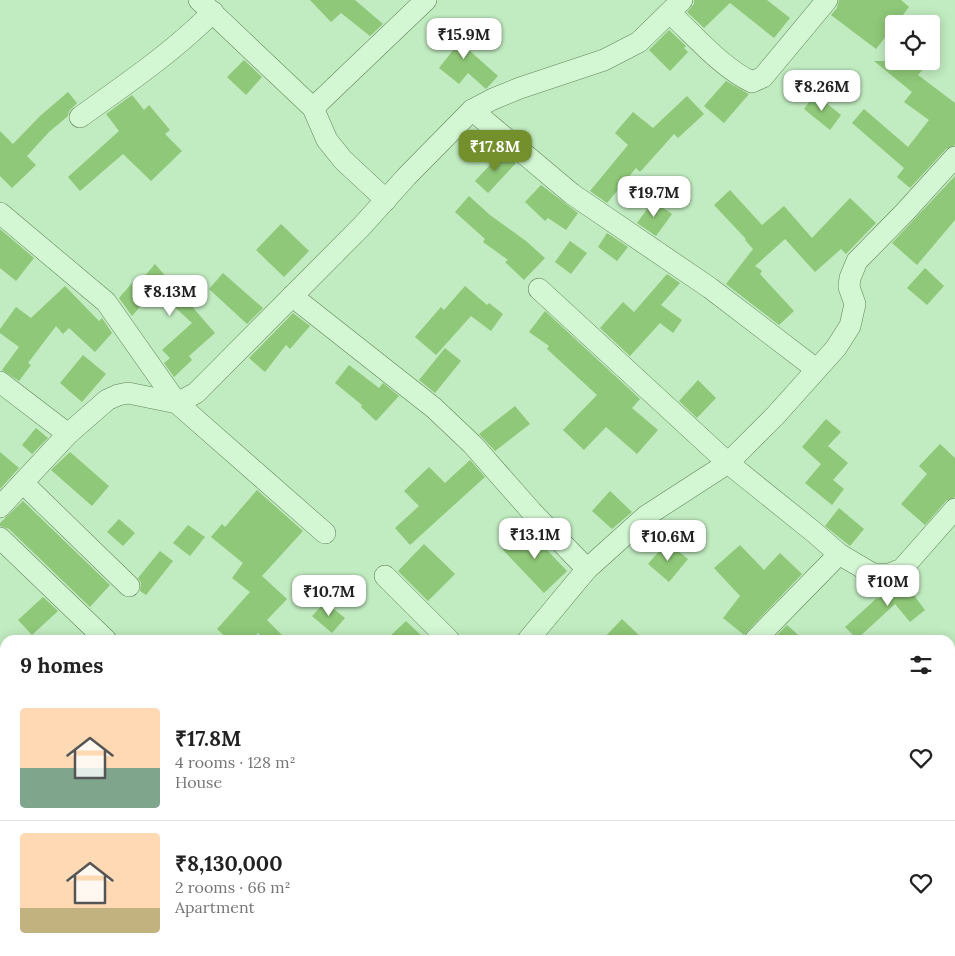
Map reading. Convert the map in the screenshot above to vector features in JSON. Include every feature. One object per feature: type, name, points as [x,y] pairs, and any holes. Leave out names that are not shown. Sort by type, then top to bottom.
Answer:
[{"type":"street","points":[[313,108],[426,0]]},
{"type":"street","points":[[0,507],[68,434],[107,400],[128,393],[177,403],[196,393],[362,226],[472,110],[520,88],[604,60],[639,42],[676,6],[725,64],[740,77],[752,82],[763,78],[827,0]]},
{"type":"street","points":[[80,117],[187,38],[207,4],[313,108],[327,140],[343,160],[386,200]]},
{"type":"street","points":[[472,110],[572,194],[710,288],[816,369]]},
{"type":"street","points":[[532,635],[587,569],[646,516],[728,464],[775,416],[836,348],[850,326],[855,304],[850,287],[850,278],[857,261],[955,157]]},
{"type":"street","points":[[0,213],[106,302],[177,403],[325,533]]},
{"type":"street","points":[[539,289],[728,464],[816,533],[839,554],[873,574],[889,574],[902,569],[955,509]]},
{"type":"street","points":[[292,296],[434,408],[473,444],[532,512],[587,569]]},
{"type":"street","points":[[0,382],[68,434]]},
{"type":"street","points":[[22,483],[129,586]]},
{"type":"street","points":[[0,538],[100,635]]},
{"type":"street","points":[[760,635],[839,554]]},
{"type":"street","points":[[386,576],[444,635]]},
{"type":"building","points":[[310,0],[355,0],[383,24],[370,36],[341,13],[331,22]]},
{"type":"building","points":[[694,0],[767,0],[790,18],[774,38],[730,3],[704,28],[687,12],[694,4]]},
{"type":"building","points":[[839,0],[901,0],[909,7],[903,15],[885,15],[885,38],[876,49],[831,15],[837,8]]},
{"type":"building","points":[[456,21],[469,33],[461,43],[498,76],[486,89],[468,73],[459,84],[439,68],[454,49],[441,39]]},
{"type":"building","points":[[669,30],[686,46],[684,48],[688,52],[670,71],[649,50]]},
{"type":"building","points":[[244,60],[262,77],[246,95],[227,77]]},
{"type":"building","points":[[874,61],[885,61],[885,70]]},
{"type":"building","points":[[885,70],[922,70],[918,75],[955,103],[955,145],[946,149],[910,188],[897,177],[904,168],[852,123],[864,109],[908,147],[929,120],[904,102],[912,92]]},
{"type":"building","points":[[726,81],[749,94],[724,123],[704,106]]},
{"type":"building","points":[[68,92],[77,103],[69,111],[68,116],[49,132],[27,156],[36,165],[12,188],[0,176],[0,131],[13,144],[40,116]]},
{"type":"building","points":[[815,94],[841,115],[830,130],[804,109]]},
{"type":"building","points":[[132,95],[144,110],[149,105],[170,130],[165,134],[182,151],[151,181],[123,154],[80,191],[68,177],[119,131],[106,114]]},
{"type":"building","points":[[687,96],[704,114],[678,138],[674,134],[640,172],[636,168],[607,203],[590,191],[628,145],[615,133],[633,112],[653,128]]},
{"type":"building","points":[[502,152],[516,163],[488,193],[475,181]]},
{"type":"building","points":[[955,176],[955,220],[917,265],[892,243]]},
{"type":"building","points":[[541,185],[578,213],[566,230],[548,218],[545,221],[525,202]]},
{"type":"building","points":[[730,190],[762,225],[784,206],[812,238],[850,198],[876,223],[846,254],[841,249],[815,272],[785,239],[755,266],[762,271],[760,274],[794,311],[779,325],[726,284],[753,249],[714,205]]},
{"type":"building","points":[[469,196],[545,258],[524,280],[505,262],[508,260],[483,242],[485,239],[455,212]]},
{"type":"building","points":[[653,201],[672,214],[656,236],[637,223]]},
{"type":"building","points":[[281,224],[309,251],[284,277],[256,250]]},
{"type":"building","points":[[0,229],[34,258],[16,281],[0,268]]},
{"type":"building","points":[[607,233],[628,247],[617,261],[598,247]]},
{"type":"building","points":[[570,241],[587,253],[571,274],[555,262]]},
{"type":"building","points":[[155,264],[215,333],[189,356],[192,360],[174,377],[164,363],[170,358],[162,350],[192,323],[157,291],[156,293],[154,291],[132,316],[119,298],[132,283],[136,286]]},
{"type":"building","points":[[925,268],[944,286],[927,305],[907,288]]},
{"type":"building","points":[[223,273],[263,308],[247,324],[209,289]]},
{"type":"building","points":[[667,274],[680,283],[661,305],[682,320],[673,333],[660,323],[630,356],[600,328],[623,302],[634,312]]},
{"type":"building","points":[[65,286],[99,321],[102,318],[112,333],[95,352],[69,328],[63,334],[56,326],[28,363],[31,365],[19,381],[2,370],[19,347],[0,333],[0,329],[16,307],[31,318]]},
{"type":"building","points":[[465,286],[487,305],[489,303],[503,314],[491,331],[471,316],[436,355],[415,337],[441,307],[444,310]]},
{"type":"building","points":[[545,311],[640,399],[632,408],[658,430],[637,454],[606,427],[584,450],[563,430],[597,395],[547,349],[549,346],[529,332]]},
{"type":"building","points":[[293,313],[310,326],[290,349],[286,345],[265,372],[249,358]]},
{"type":"building","points":[[445,348],[461,361],[435,393],[419,380]]},
{"type":"building","points":[[83,355],[106,374],[82,402],[60,383]]},
{"type":"building","points":[[349,365],[379,388],[383,383],[399,396],[376,421],[361,407],[362,405],[335,383]]},
{"type":"building","points":[[698,380],[716,398],[697,418],[679,401]]},
{"type":"building","points":[[515,406],[530,424],[495,451],[479,434]]},
{"type":"building","points":[[826,419],[841,432],[828,446],[848,463],[833,480],[844,489],[832,505],[805,483],[821,464],[802,447]]},
{"type":"building","points":[[36,428],[48,438],[32,454],[22,445]]},
{"type":"building","points":[[940,444],[955,458],[955,497],[946,501],[925,525],[901,504],[927,474],[919,466]]},
{"type":"building","points":[[0,452],[19,468],[0,489]]},
{"type":"building","points":[[70,452],[109,486],[92,506],[51,470]]},
{"type":"building","points":[[470,460],[485,477],[410,545],[395,528],[419,506],[404,491],[429,467],[445,483]]},
{"type":"building","points":[[257,490],[303,531],[262,576],[287,599],[267,620],[282,635],[260,635],[258,633],[256,635],[224,635],[217,629],[250,592],[232,578],[243,563],[211,537],[222,524],[225,527]]},
{"type":"building","points":[[610,491],[632,512],[612,529],[592,511]]},
{"type":"building","points":[[23,501],[110,585],[90,607],[9,529],[0,526],[0,523]]},
{"type":"building","points":[[839,508],[864,529],[850,546],[825,526]]},
{"type":"building","points":[[119,519],[135,533],[123,546],[107,532]]},
{"type":"building","points":[[188,525],[205,537],[190,556],[173,543]]},
{"type":"building","points":[[526,528],[567,571],[544,593],[503,550]]},
{"type":"building","points":[[667,542],[688,559],[669,582],[648,564]]},
{"type":"building","points":[[424,544],[455,574],[428,601],[398,571]]},
{"type":"building","points":[[740,545],[764,570],[780,553],[802,574],[744,635],[723,618],[740,596],[714,568]]},
{"type":"building","points":[[160,551],[173,561],[146,595],[140,591],[141,583],[138,578]]},
{"type":"building","points":[[913,575],[919,582],[910,590],[925,610],[910,622],[895,604],[861,635],[853,635],[845,627],[877,598]]},
{"type":"building","points":[[333,576],[346,589],[333,602],[320,590]]},
{"type":"building","points":[[43,597],[58,611],[32,635],[18,620]]},
{"type":"building","points":[[325,602],[345,618],[332,633],[312,616]]},
{"type":"building","points":[[622,619],[639,635],[607,635]]},
{"type":"building","points":[[406,621],[421,635],[391,635]]},
{"type":"building","points":[[787,625],[798,635],[777,635]]}]
